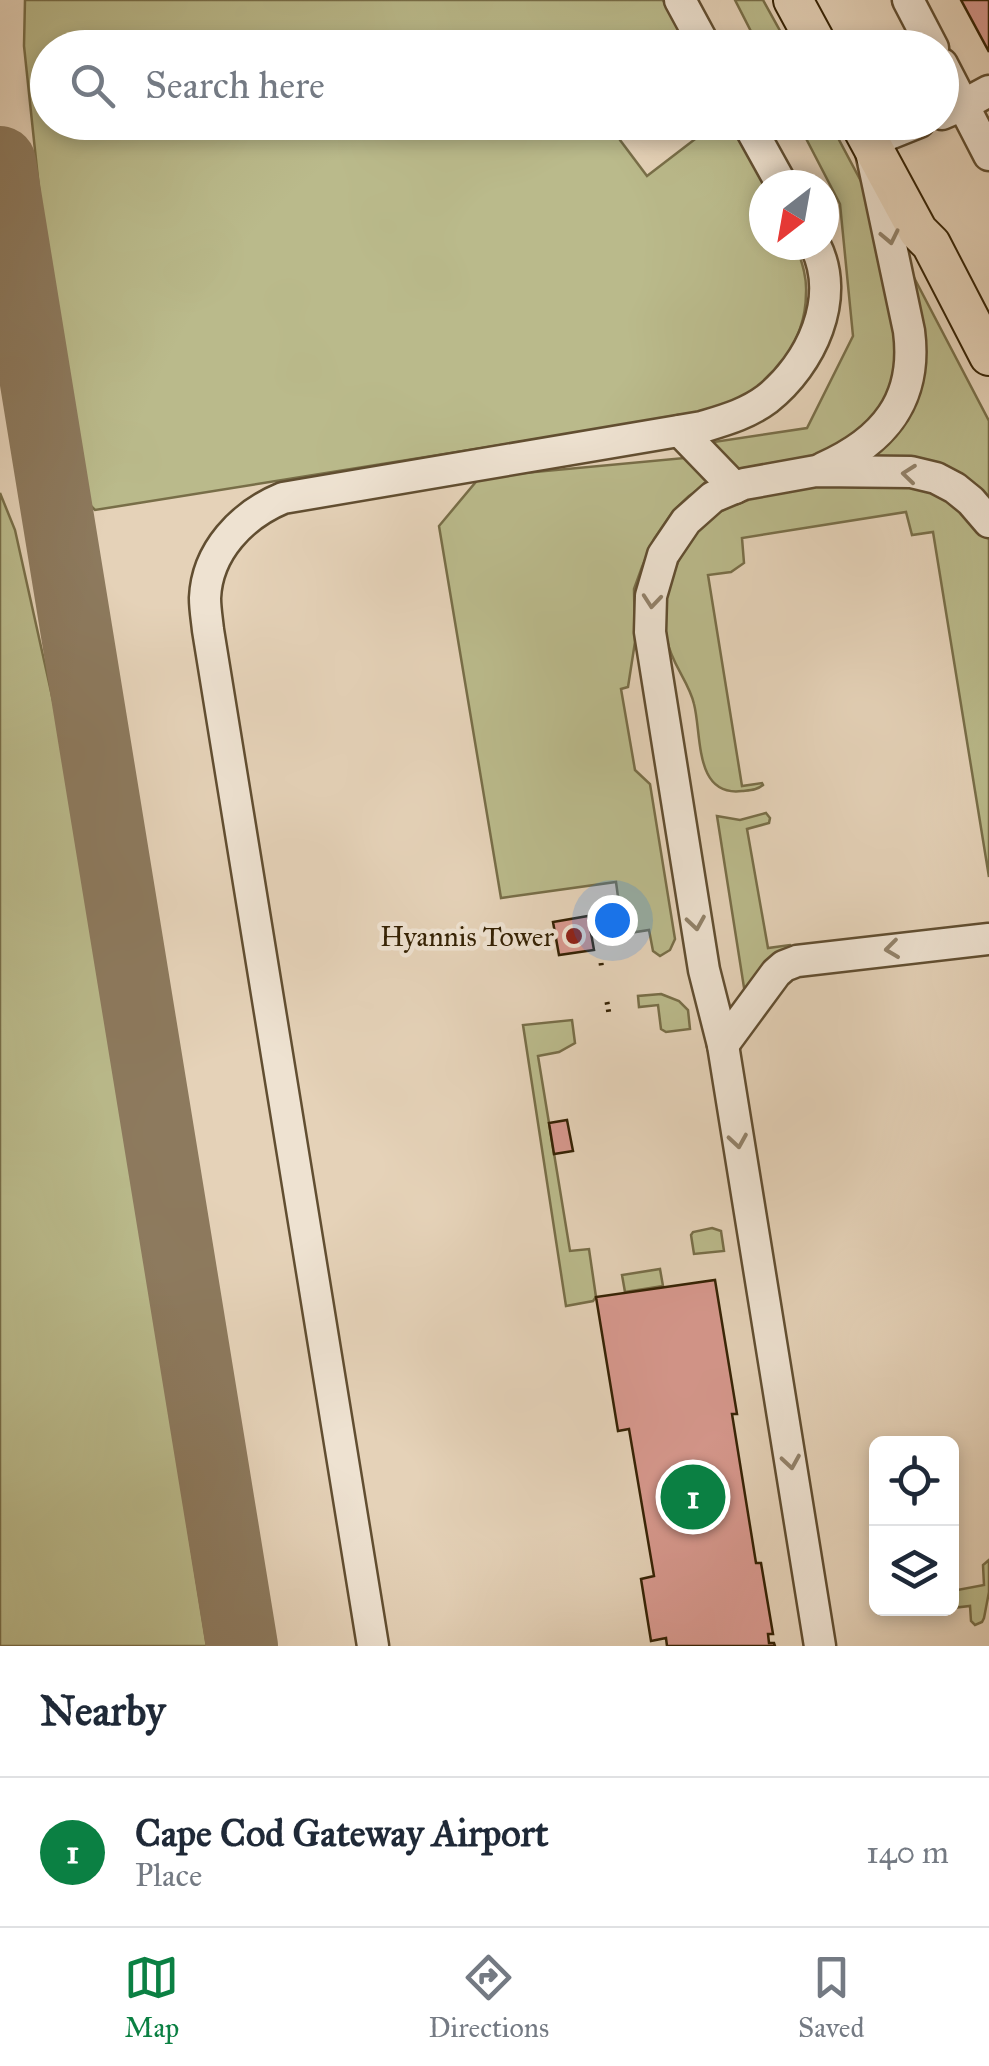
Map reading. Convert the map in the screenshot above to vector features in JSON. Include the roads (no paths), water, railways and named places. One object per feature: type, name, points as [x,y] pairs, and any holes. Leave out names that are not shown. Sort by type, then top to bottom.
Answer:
[{"type":"main road","points":[[793,0],[809,30]]},
{"type":"main road","points":[[868,140],[918,231],[931,244],[986,340]]},
{"type":"main road","points":[[918,231],[921,246],[989,378]]},
{"type":"lane","points":[[680,0],[696,30]]},
{"type":"lane","points":[[908,0],[924,30]]},
{"type":"lane","points":[[965,104],[989,155]]},
{"type":"lane","points":[[757,140],[774,170]]},
{"type":"lane","points":[[816,471],[872,440],[897,410],[910,377],[909,331],[866,140]]},
{"type":"lane","points":[[373,1646],[208,630],[208,581],[228,536],[250,514],[283,498],[702,428],[738,416],[767,399],[790,376],[810,346],[821,319],[826,290],[822,260]]},
{"type":"lane","points":[[680,431],[735,488]]},
{"type":"lane","points":[[820,1646],[723,1045],[704,970],[650,632],[654,581],[673,538],[713,498],[735,488],[816,471],[911,472],[936,478],[956,488],[989,522]]},
{"type":"lane","points":[[723,1045],[784,966],[798,961],[989,939]]},
{"type":"place","name":"Hyannis Tower","points":[[574,936]]},
{"type":"place","name":"Cape Cod Gateway Airport","points":[[693,1497]]}]
